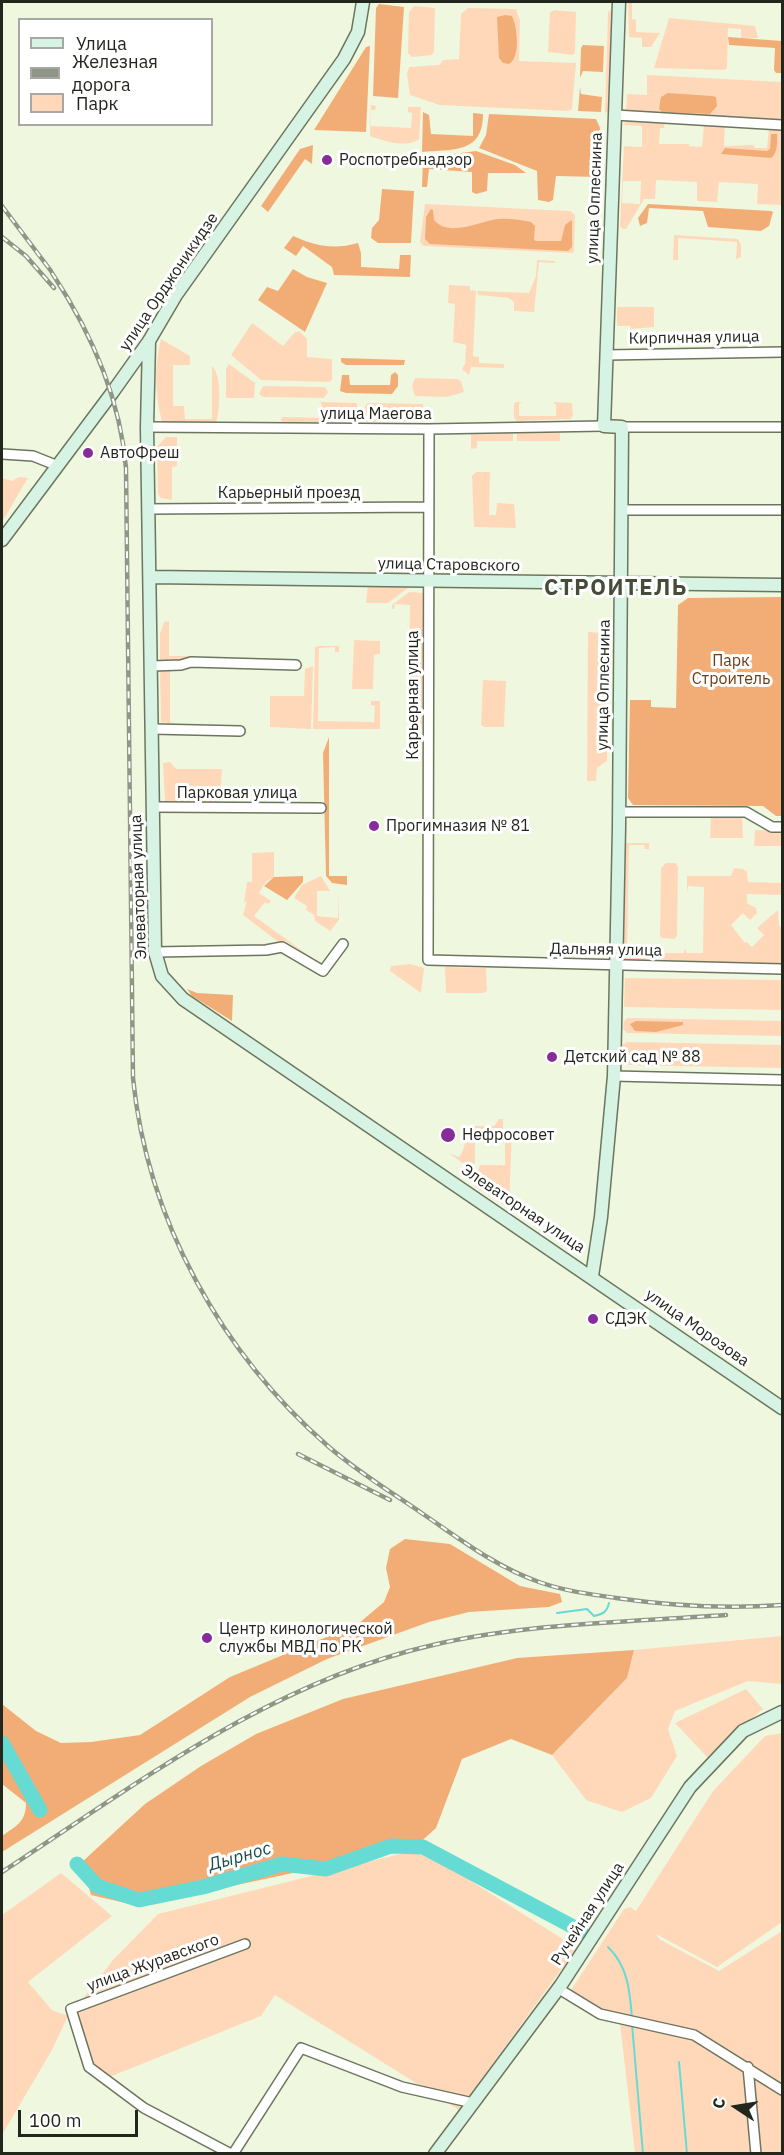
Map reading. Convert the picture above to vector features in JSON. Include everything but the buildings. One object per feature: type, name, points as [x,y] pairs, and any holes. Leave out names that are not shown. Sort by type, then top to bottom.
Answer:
[{"type":"street","name":"улица Орджоникидзе","points":[[2,540],[149,341],[176,295],[344,59],[358,32],[363,2]]},
{"type":"street","name":"улица Оплеснина","points":[[604,426],[619,2]]},
{"type":"street","points":[[615,115],[783,125]]},
{"type":"street","name":"Элеваторная улица","points":[[149,341],[147,428],[155,952],[160,974],[183,999],[592,1276]]},
{"type":"street","name":"Кирпичная улица","points":[[607,355],[783,352]]},
{"type":"street","points":[[604,426],[783,427]]},
{"type":"street","name":"улица Маегова","points":[[147,428],[429,429],[604,426]]},
{"type":"street","name":"улица Оплеснина","points":[[592,1276],[603,1205],[614,1076],[622,427]]},
{"type":"street","name":"Карьерная улица","points":[[428,960],[429,429]]},
{"type":"street","points":[[2,454],[33,456],[58,466]]},
{"type":"street","name":"Карьерный проезд","points":[[149,509],[428,507]]},
{"type":"street","points":[[622,510],[783,510]]},
{"type":"street","name":"улица Старовского","points":[[151,577],[783,585]]},
{"type":"street","points":[[152,666],[181,665],[191,662],[296,665]]},
{"type":"street","points":[[153,729],[240,731]]},
{"type":"street","name":"Парковая улица","points":[[153,807],[321,808]]},
{"type":"street","points":[[619,812],[746,812],[772,827],[783,827]]},
{"type":"street","points":[[155,952],[266,950],[282,947],[323,971],[343,944]]},
{"type":"street","name":"Дальняя улица","points":[[428,960],[783,969]]},
{"type":"street","points":[[614,1076],[783,1080]]},
{"type":"street","name":"улица Морозова","points":[[592,1276],[783,1408]]},
{"type":"street","name":"Ручейная улица","points":[[435,2154],[559,1989],[690,1787],[743,1731],[783,1712]]},
{"type":"street","name":"улица Журавского","points":[[232,2154],[188,2134],[144,2108],[89,2067],[71,2009],[245,1944]]},
{"type":"street","points":[[559,1989],[600,2014],[694,2035],[783,2090]]},
{"type":"street","points":[[232,2154],[301,2048],[395,2085],[473,2103]]},
{"type":"street","points":[[748,2067],[756,2154]]},
{"type":"green space","points":[[628,2],[632,2],[632,19],[636,20],[636,32],[660,33],[651,47],[642,47],[642,38],[629,37]]},
{"type":"green space","points":[[379,4],[404,7],[398,98],[373,96],[376,8]]},
{"type":"green space","points":[[414,6],[435,8],[432,55],[412,57],[408,53],[409,12]]},
{"type":"green space","points":[[468,8],[516,9],[520,21],[519,61],[576,63],[572,109],[568,111],[439,105],[410,95],[407,74],[409,67],[439,65],[443,60],[459,59],[461,14]]},
{"type":"green space","points":[[555,10],[576,12],[575,53],[573,55],[548,52],[550,12]]},
{"type":"green space","points":[[611,10],[611,109],[605,113],[608,12]]},
{"type":"green space","points":[[512,16],[516,34],[517,49],[509,64],[503,63],[499,58],[497,17]]},
{"type":"green space","points":[[669,18],[755,26],[758,38],[741,38],[741,29],[728,28],[727,68],[724,70],[654,68]]},
{"type":"green space","points":[[728,37],[782,41],[782,73],[776,73],[774,70],[775,48],[729,45]]},
{"type":"green space","points":[[583,45],[604,46],[603,72],[583,71],[580,78]]},
{"type":"green space","points":[[370,46],[366,132],[314,130],[366,47]]},
{"type":"green space","points":[[647,75],[782,82],[782,121],[626,111],[627,94],[647,95]]},
{"type":"green space","points":[[580,87],[581,94],[602,97],[601,112],[578,111]]},
{"type":"green space","points":[[668,93],[716,97],[717,106],[710,114],[662,112],[659,109],[661,97]]},
{"type":"green space","points":[[371,105],[376,106],[375,110],[371,110],[371,126],[411,128],[412,113],[408,112],[408,107],[421,107],[419,139],[401,144],[370,136]]},
{"type":"green space","points":[[423,112],[429,115],[431,134],[473,136],[473,113],[483,114],[482,127],[472,143],[464,147],[422,152]]},
{"type":"green space","points":[[489,114],[596,119],[600,128],[598,177],[556,176],[553,200],[549,202],[538,200],[537,171],[479,148],[486,135]]},
{"type":"green space","points":[[625,121],[665,123],[664,128],[660,128],[659,144],[689,144],[689,146],[702,147],[704,125],[725,126],[724,146],[754,145],[755,148],[767,148],[769,128],[782,129],[782,205],[757,204],[758,184],[719,182],[717,202],[697,201],[697,182],[656,180],[655,199],[644,199],[626,229],[623,229],[620,226],[624,146],[642,147],[642,126],[624,125]],"holes":[[[623,181],[641,181],[640,204],[622,203]]]},
{"type":"green space","points":[[771,134],[777,134],[777,140],[776,150],[771,158],[721,154],[725,148],[767,151],[770,149]]},
{"type":"green space","points":[[313,145],[312,164],[305,159],[268,212],[261,206],[300,149]]},
{"type":"green space","points":[[476,151],[515,165],[526,173],[488,173],[487,191],[476,194],[472,192],[472,172],[429,169],[427,187],[422,187],[423,158]]},
{"type":"green space","points":[[382,189],[414,191],[411,243],[378,243],[371,238],[372,228],[379,220]]},
{"type":"green space","points":[[425,204],[570,211],[575,215],[574,250],[573,253],[423,246],[420,242]]},
{"type":"green space","points":[[648,204],[773,212],[769,226],[761,231],[708,227],[703,211],[649,208],[647,223],[640,226],[638,218]]},
{"type":"green space","points":[[431,209],[434,220],[448,228],[465,227],[498,219],[531,222],[535,226],[534,240],[536,241],[561,241],[565,225],[572,220],[572,247],[568,251],[430,244],[425,239],[426,217]]},
{"type":"green space","points":[[674,235],[738,239],[741,245],[741,257],[736,259],[737,242],[678,238],[678,260],[673,260]]},
{"type":"green space","points":[[293,236],[325,246],[358,243],[361,267],[399,269],[400,255],[411,255],[410,277],[334,275],[332,267],[303,246],[296,256],[284,248]]},
{"type":"green space","points":[[537,260],[555,261],[555,263],[539,262],[534,312],[514,311],[514,302],[509,298],[478,295],[477,291],[529,293],[536,276]]},
{"type":"green space","points":[[293,269],[307,277],[327,283],[305,332],[258,300],[267,287],[278,291]]},
{"type":"green space","points":[[449,285],[470,286],[470,290],[476,291],[473,356],[479,357],[479,363],[504,364],[504,368],[471,367],[469,375],[462,369],[465,364],[466,345],[453,342],[455,304],[448,303]]},
{"type":"green space","points":[[617,307],[654,307],[654,327],[631,329],[630,326],[617,326]]},
{"type":"green space","points":[[252,323],[283,346],[294,333],[299,331],[307,339],[307,357],[332,359],[332,380],[329,382],[261,380],[231,355]]},
{"type":"green space","points":[[161,339],[190,356],[190,365],[173,365],[173,406],[184,406],[185,419],[212,419],[212,366],[217,377],[219,394],[216,423],[167,425],[162,422],[156,381]]},
{"type":"green space","points":[[341,358],[405,360],[404,365],[346,365],[341,362]]},
{"type":"green space","points":[[229,364],[255,383],[254,398],[226,398],[226,369]]},
{"type":"green space","points":[[395,372],[398,375],[398,386],[392,394],[340,391],[342,375],[349,375],[350,385],[390,385],[391,375]]},
{"type":"green space","points":[[415,378],[457,379],[461,381],[464,392],[447,397],[415,396],[412,386]]},
{"type":"green space","points":[[263,386],[325,387],[328,392],[324,398],[263,397],[259,394]]},
{"type":"green space","points":[[321,402],[357,403],[358,421],[285,423],[280,420],[283,417],[324,418]]},
{"type":"green space","points":[[516,402],[522,402],[519,404],[519,416],[556,416],[556,405],[553,402],[572,403],[573,416],[570,419],[517,421],[514,418]]},
{"type":"green space","points":[[368,403],[423,404],[423,421],[366,422],[365,406]]},
{"type":"green space","points":[[513,431],[513,441],[477,441],[477,448],[471,449],[471,433]]},
{"type":"green space","points":[[517,431],[557,431],[560,433],[560,441],[517,441]]},
{"type":"green space","points":[[166,437],[177,437],[177,466],[172,467],[172,500],[161,498],[158,494],[157,447]]},
{"type":"green space","points":[[476,472],[490,472],[489,515],[496,515],[497,503],[514,504],[516,528],[474,527],[472,476]]},
{"type":"green space","points":[[19,477],[28,478],[2,522],[2,478],[12,481]]},
{"type":"green space","points":[[368,585],[424,586],[408,588],[388,603],[366,603]]},
{"type":"green space","points":[[409,592],[424,593],[422,724],[408,724],[410,605],[395,604],[392,609],[392,605]]},
{"type":"green space","name":"Парк Строитель","points":[[782,597],[782,816],[776,816],[763,806],[633,805],[628,798],[630,700],[651,700],[651,707],[676,708],[678,605],[688,598]]},
{"type":"green space","points":[[169,621],[169,656],[195,656],[181,661],[160,660],[160,634],[164,622]]},
{"type":"green space","points":[[588,632],[604,633],[609,642],[607,761],[597,768],[596,781],[587,781]]},
{"type":"green space","points":[[354,640],[380,641],[380,654],[374,655],[373,689],[352,689]]},
{"type":"green space","points":[[339,646],[339,652],[335,652],[335,647],[319,648],[318,721],[374,722],[375,706],[371,705],[371,701],[380,701],[380,729],[313,729],[315,647]]},
{"type":"green space","points":[[313,666],[311,729],[270,727],[270,696],[304,696],[305,669]]},
{"type":"green space","points":[[170,669],[170,722],[176,724],[161,722],[160,671]]},
{"type":"green space","points":[[483,680],[506,681],[504,727],[481,725]]},
{"type":"green space","points":[[329,737],[329,876],[347,876],[347,885],[332,883],[326,876],[323,753]]},
{"type":"green space","points":[[170,762],[176,769],[222,769],[220,802],[165,803],[163,763]]},
{"type":"green space","points":[[711,815],[742,815],[743,838],[710,838]]},
{"type":"green space","points":[[755,830],[782,831],[782,846],[754,846]]},
{"type":"green space","points":[[626,843],[649,843],[649,849],[645,849],[644,845],[629,845],[627,957],[642,958],[643,953],[647,953],[646,960],[623,959]]},
{"type":"green space","points":[[274,852],[274,877],[266,882],[259,893],[271,901],[268,904],[265,902],[254,916],[318,962],[286,941],[277,941],[243,915],[247,901],[244,903],[247,882],[252,882],[252,853]]},
{"type":"green space","points":[[666,863],[676,863],[678,867],[677,936],[674,939],[660,936],[661,868]]},
{"type":"green space","points":[[734,868],[747,872],[748,882],[782,883],[782,895],[747,894],[747,903],[756,908],[757,913],[750,920],[743,913],[731,925],[745,943],[747,942],[752,947],[764,935],[757,928],[778,910],[779,925],[782,929],[782,965],[662,962],[662,953],[684,953],[685,948],[687,953],[703,953],[704,887],[688,886],[687,894],[687,876],[731,876]]},
{"type":"green space","points":[[303,876],[303,882],[287,900],[264,886],[274,877]]},
{"type":"green space","points":[[321,876],[330,891],[317,891],[317,916],[338,918],[339,891],[339,920],[330,931],[315,921],[314,915],[306,910],[307,906],[294,898],[302,885]]},
{"type":"green space","points":[[410,964],[424,968],[421,993],[390,971],[391,966]]},
{"type":"green space","points":[[445,967],[486,968],[487,991],[483,993],[446,993]]},
{"type":"green space","points":[[625,978],[782,980],[782,1010],[624,1007]]},
{"type":"green space","points":[[187,989],[197,993],[233,995],[232,1021],[192,996]]},
{"type":"green space","points":[[627,1018],[782,1021],[782,1036],[627,1033],[623,1029]]},
{"type":"green space","points":[[636,1021],[683,1022],[683,1025],[656,1032],[635,1031],[630,1024]]},
{"type":"green space","points":[[627,1042],[782,1045],[782,1068],[626,1065],[622,1063],[622,1045]]},
{"type":"green space","points":[[499,1119],[503,1119],[503,1129],[482,1129],[482,1141],[475,1142],[475,1162],[470,1171],[449,1153],[459,1157],[471,1126],[494,1126]]},
{"type":"green space","points":[[505,1129],[512,1129],[509,1208],[475,1187],[474,1183],[480,1165],[505,1165]]},
{"type":"green space","points":[[405,1539],[450,1544],[520,1586],[560,1594],[562,1602],[549,1607],[469,1612],[429,1622],[327,1659],[250,1697],[2,1852],[2,1836],[22,1819],[26,1803],[2,1784],[2,1704],[36,1731],[61,1743],[91,1742],[140,1735],[230,1677],[358,1624],[384,1602],[390,1587],[386,1568],[390,1549]]},
{"type":"green space","points":[[782,1636],[782,1684],[748,1681],[675,1711],[668,1729],[677,1756],[651,1798],[622,1812],[586,1800],[552,1755],[627,1678],[634,1650]]},
{"type":"green space","points":[[634,1650],[627,1678],[552,1755],[511,1739],[462,1759],[436,1828],[415,1847],[138,1906],[91,1895],[82,1862],[145,1804],[201,1766],[256,1734],[343,1699],[517,1658]]},
{"type":"green space","points":[[746,1689],[763,1709],[707,1757],[675,1723]]},
{"type":"green space","points":[[782,1733],[782,1922],[717,1967],[656,1934],[659,1939],[719,1971],[782,1931],[782,2153],[635,2153],[619,2015],[602,2011],[571,1990],[624,1909],[630,1907],[636,1911],[713,1791],[765,1736]]},
{"type":"green space","points":[[420,1849],[577,1948],[459,2110],[275,1995],[261,2016],[97,2082],[71,2014],[113,1960],[158,1914]]},
{"type":"green space","points":[[61,1873],[112,1916],[28,1982],[52,2010],[68,2016],[52,2050],[2,2135],[2,1915]]},
{"type":"waterway","points":[[557,1613],[587,1609],[594,1616],[604,1612],[609,1603]]},
{"type":"waterway","name":"Дырнос","points":[[2,1743],[40,1810]]},
{"type":"waterway","name":"Дырнос","points":[[77,1864],[97,1886],[139,1900],[203,1887],[282,1864],[326,1869],[391,1846],[423,1847],[581,1931]]},
{"type":"waterway","name":"Дырнос","points":[[608,1947],[615,1954],[624,1971],[629,1989],[632,2018]]},
{"type":"waterway","name":"Дырнос","points":[[632,2024],[643,2154]]},
{"type":"waterway","points":[[679,2062],[687,2154]]},
{"type":"railway","points":[[2,206],[51,271]]},
{"type":"railway","points":[[2,237],[26,256],[54,288]]},
{"type":"railway","points":[[52,273],[91,342],[110,391],[123,442],[126,468],[133,1078],[141,1131],[154,1182],[173,1233],[196,1281],[224,1327],[255,1370],[290,1410],[329,1447],[375,1482],[508,1569],[548,1585],[597,1595],[699,1606],[782,1605]]},
{"type":"railway","points":[[298,1454],[390,1500]]},
{"type":"railway","points":[[2,1872],[155,1771],[208,1739],[316,1684],[374,1662],[433,1645],[505,1632],[579,1624],[726,1615]]},
{"type":"place","name":"Роспотребнадзор","points":[[327,160]]},
{"type":"place","name":"АвтоФреш","points":[[88,453]]},
{"type":"place","name":"Прогимназия № 81","points":[[374,826]]},
{"type":"place","name":"Детский сад № 88","points":[[552,1057]]},
{"type":"place","name":"Нефросовет","points":[[448,1135]]},
{"type":"place","name":"СДЭК","points":[[593,1319]]},
{"type":"place","name":"Центр кинологической службы МВД по РК","points":[[207,1638]]},
{"type":"district","name":"СТРОИТЕЛЬ","points":[[616,589]]}]
